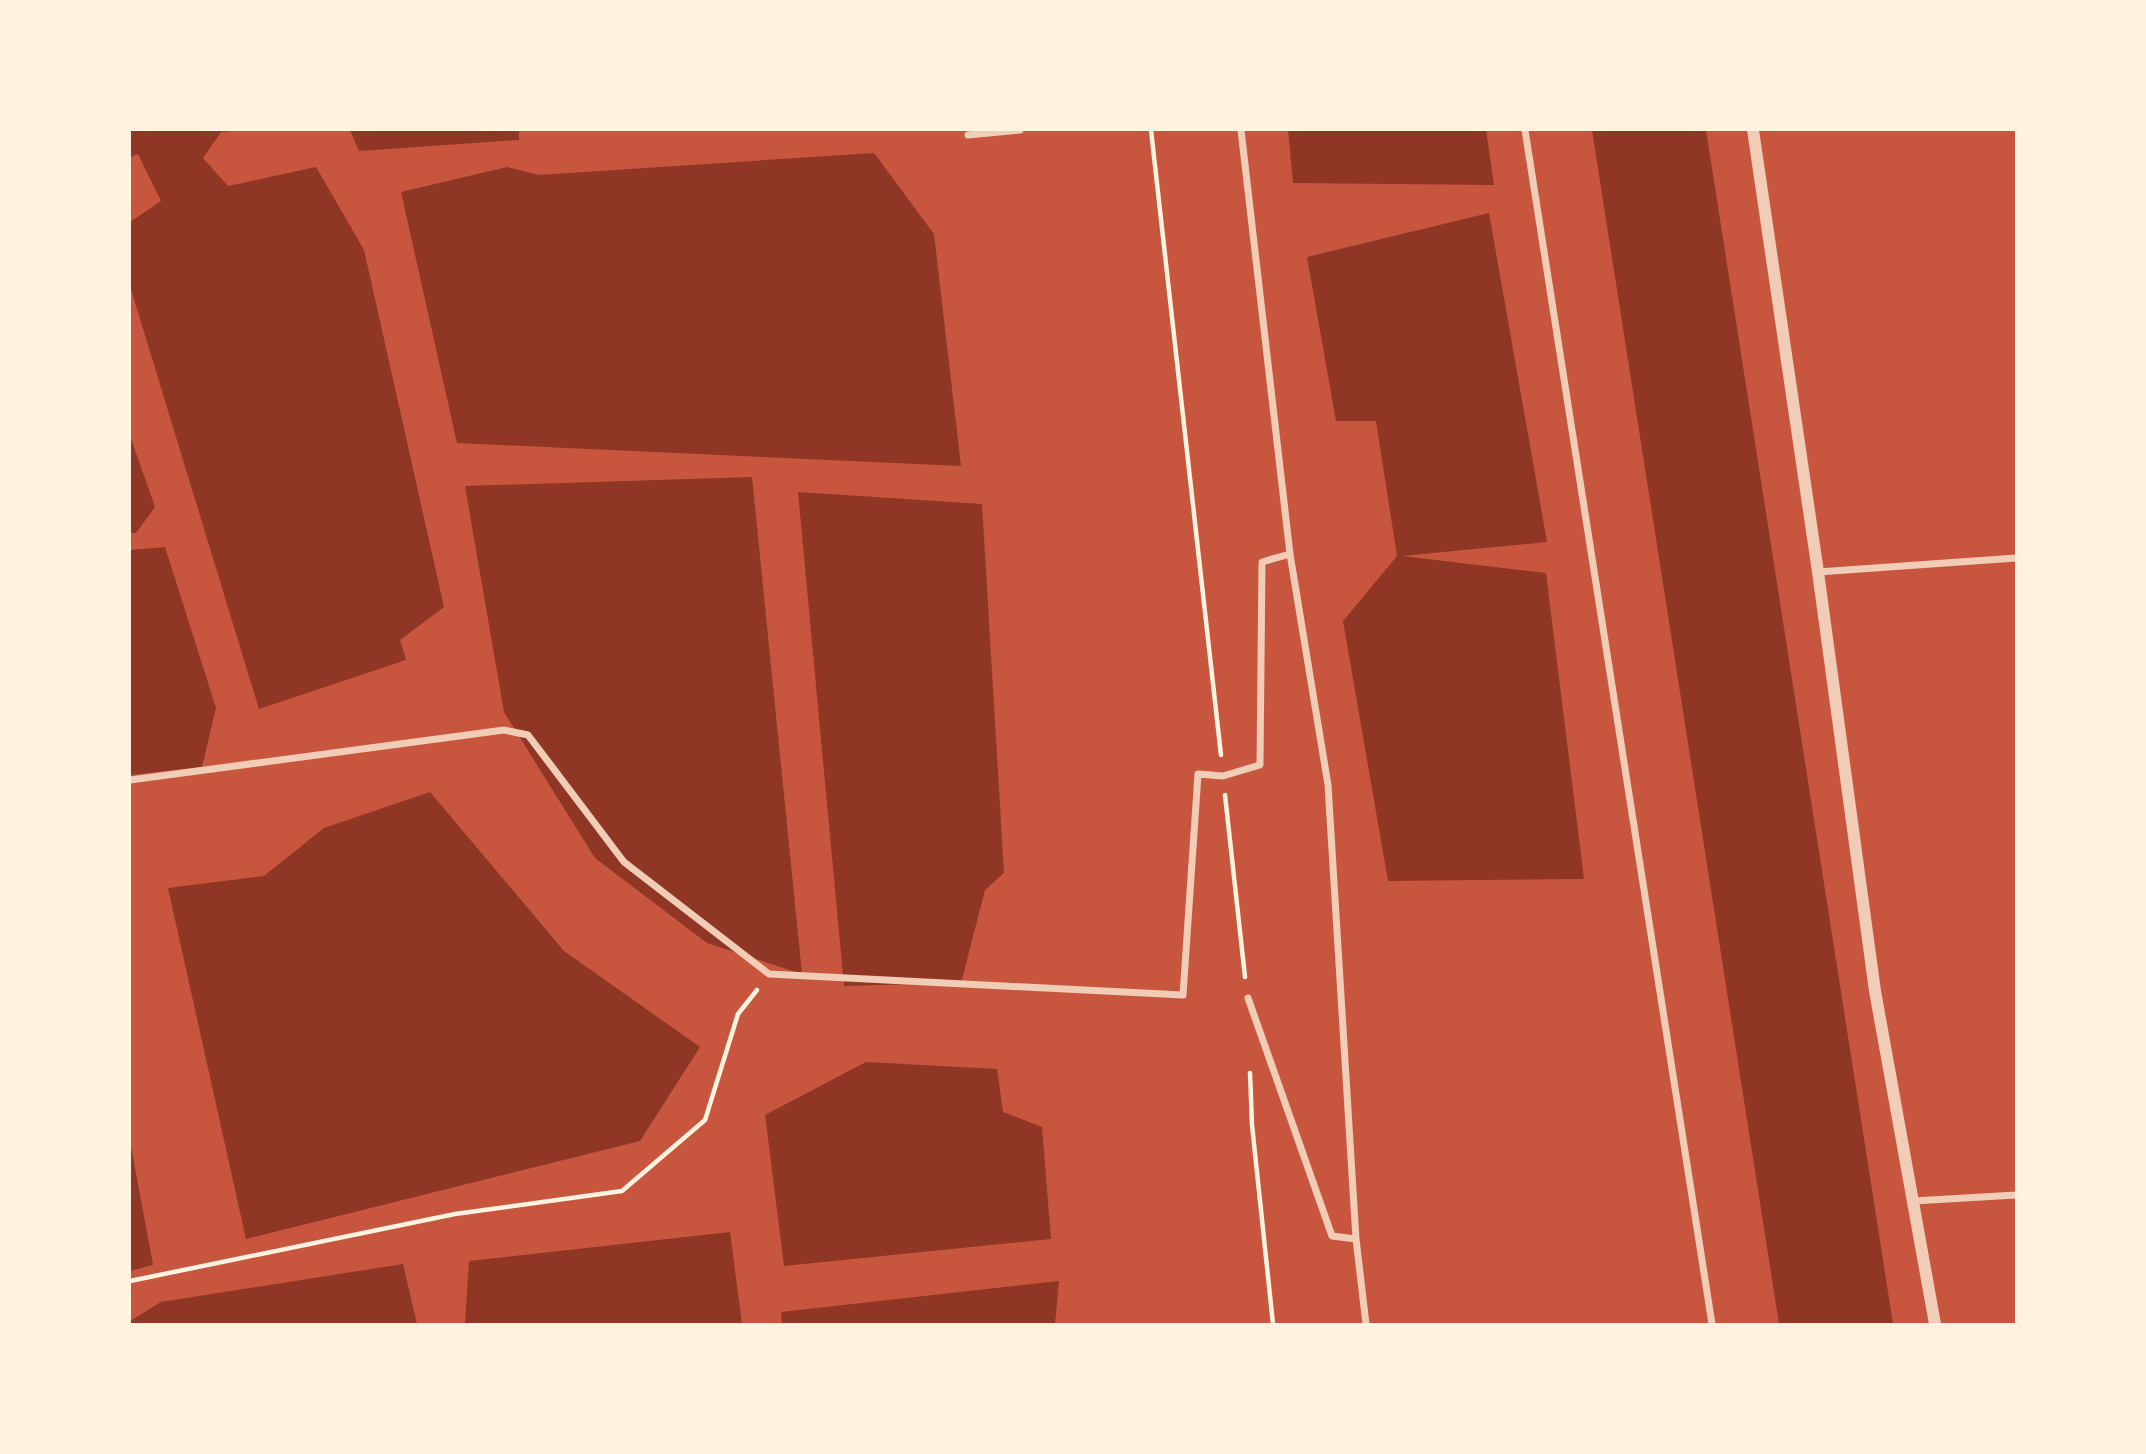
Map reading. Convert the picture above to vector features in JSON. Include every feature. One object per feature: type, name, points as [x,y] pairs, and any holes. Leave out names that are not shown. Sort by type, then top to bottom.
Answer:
[{"type":"street","points":[[968,135],[1020,130]]},
{"type":"street","points":[[1241,130],[1290,554],[1328,785],[1356,1239],[1366,1325]]},
{"type":"street","points":[[1525,130],[1712,1325]]},
{"type":"street","points":[[1753,130],[1818,572],[1875,992],[1935,1325]]},
{"type":"street","points":[[130,780],[504,730],[528,736],[624,862],[769,974],[1182,995],[1198,774],[1223,776],[1260,765],[1262,562],[1290,554]]},
{"type":"street","points":[[1818,572],[2017,558]]},
{"type":"street","points":[[1248,998],[1332,1236],[1356,1239]]},
{"type":"street","points":[[1913,1201],[2017,1195]]},
{"type":"path","points":[[1151,130],[1248,998]]},
{"type":"path","points":[[130,1281],[455,1214],[622,1191],[705,1120],[738,1014],[769,974]]},
{"type":"path","points":[[1250,1061],[1252,1125],[1273,1325]]},
{"type":"shaded area","points":[[130,130],[243,130],[221,132],[203,158],[228,186],[316,167],[364,250],[444,607],[400,640],[406,660],[259,709],[130,286],[130,222],[161,201],[138,154],[130,157]]},
{"type":"shaded area","points":[[350,130],[519,130],[519,140],[359,151]]},
{"type":"shaded area","points":[[1288,130],[1486,130],[1494,185],[1293,183]]},
{"type":"shaded area","points":[[1592,130],[1706,130],[1893,1324],[1779,1324]]},
{"type":"shaded area","points":[[874,153],[934,234],[961,466],[457,443],[401,192],[507,167],[539,175]]},
{"type":"shaded area","points":[[1489,213],[1547,542],[1402,556],[1546,573],[1584,879],[1388,881],[1343,621],[1397,556],[1376,421],[1336,421],[1307,257]]},
{"type":"shaded area","points":[[130,436],[155,507],[136,533],[130,533]]},
{"type":"shaded area","points":[[752,477],[802,974],[707,943],[595,858],[504,712],[465,486]]},
{"type":"shaded area","points":[[798,492],[982,504],[1004,873],[985,890],[961,983],[844,986]]},
{"type":"shaded area","points":[[165,547],[216,708],[202,767],[130,775],[130,550]]},
{"type":"shaded area","points":[[430,792],[564,951],[700,1047],[640,1141],[246,1239],[168,888],[264,876],[324,828]]},
{"type":"shaded area","points":[[866,1062],[997,1069],[1003,1112],[1042,1127],[1051,1239],[784,1266],[765,1115]]},
{"type":"shaded area","points":[[130,1141],[153,1265],[130,1271]]},
{"type":"shaded area","points":[[730,1232],[742,1324],[465,1324],[469,1261]]},
{"type":"shaded area","points":[[403,1264],[417,1324],[130,1324],[130,1321],[161,1302]]},
{"type":"shaded area","points":[[1059,1281],[1055,1324],[782,1324],[781,1312]]}]
